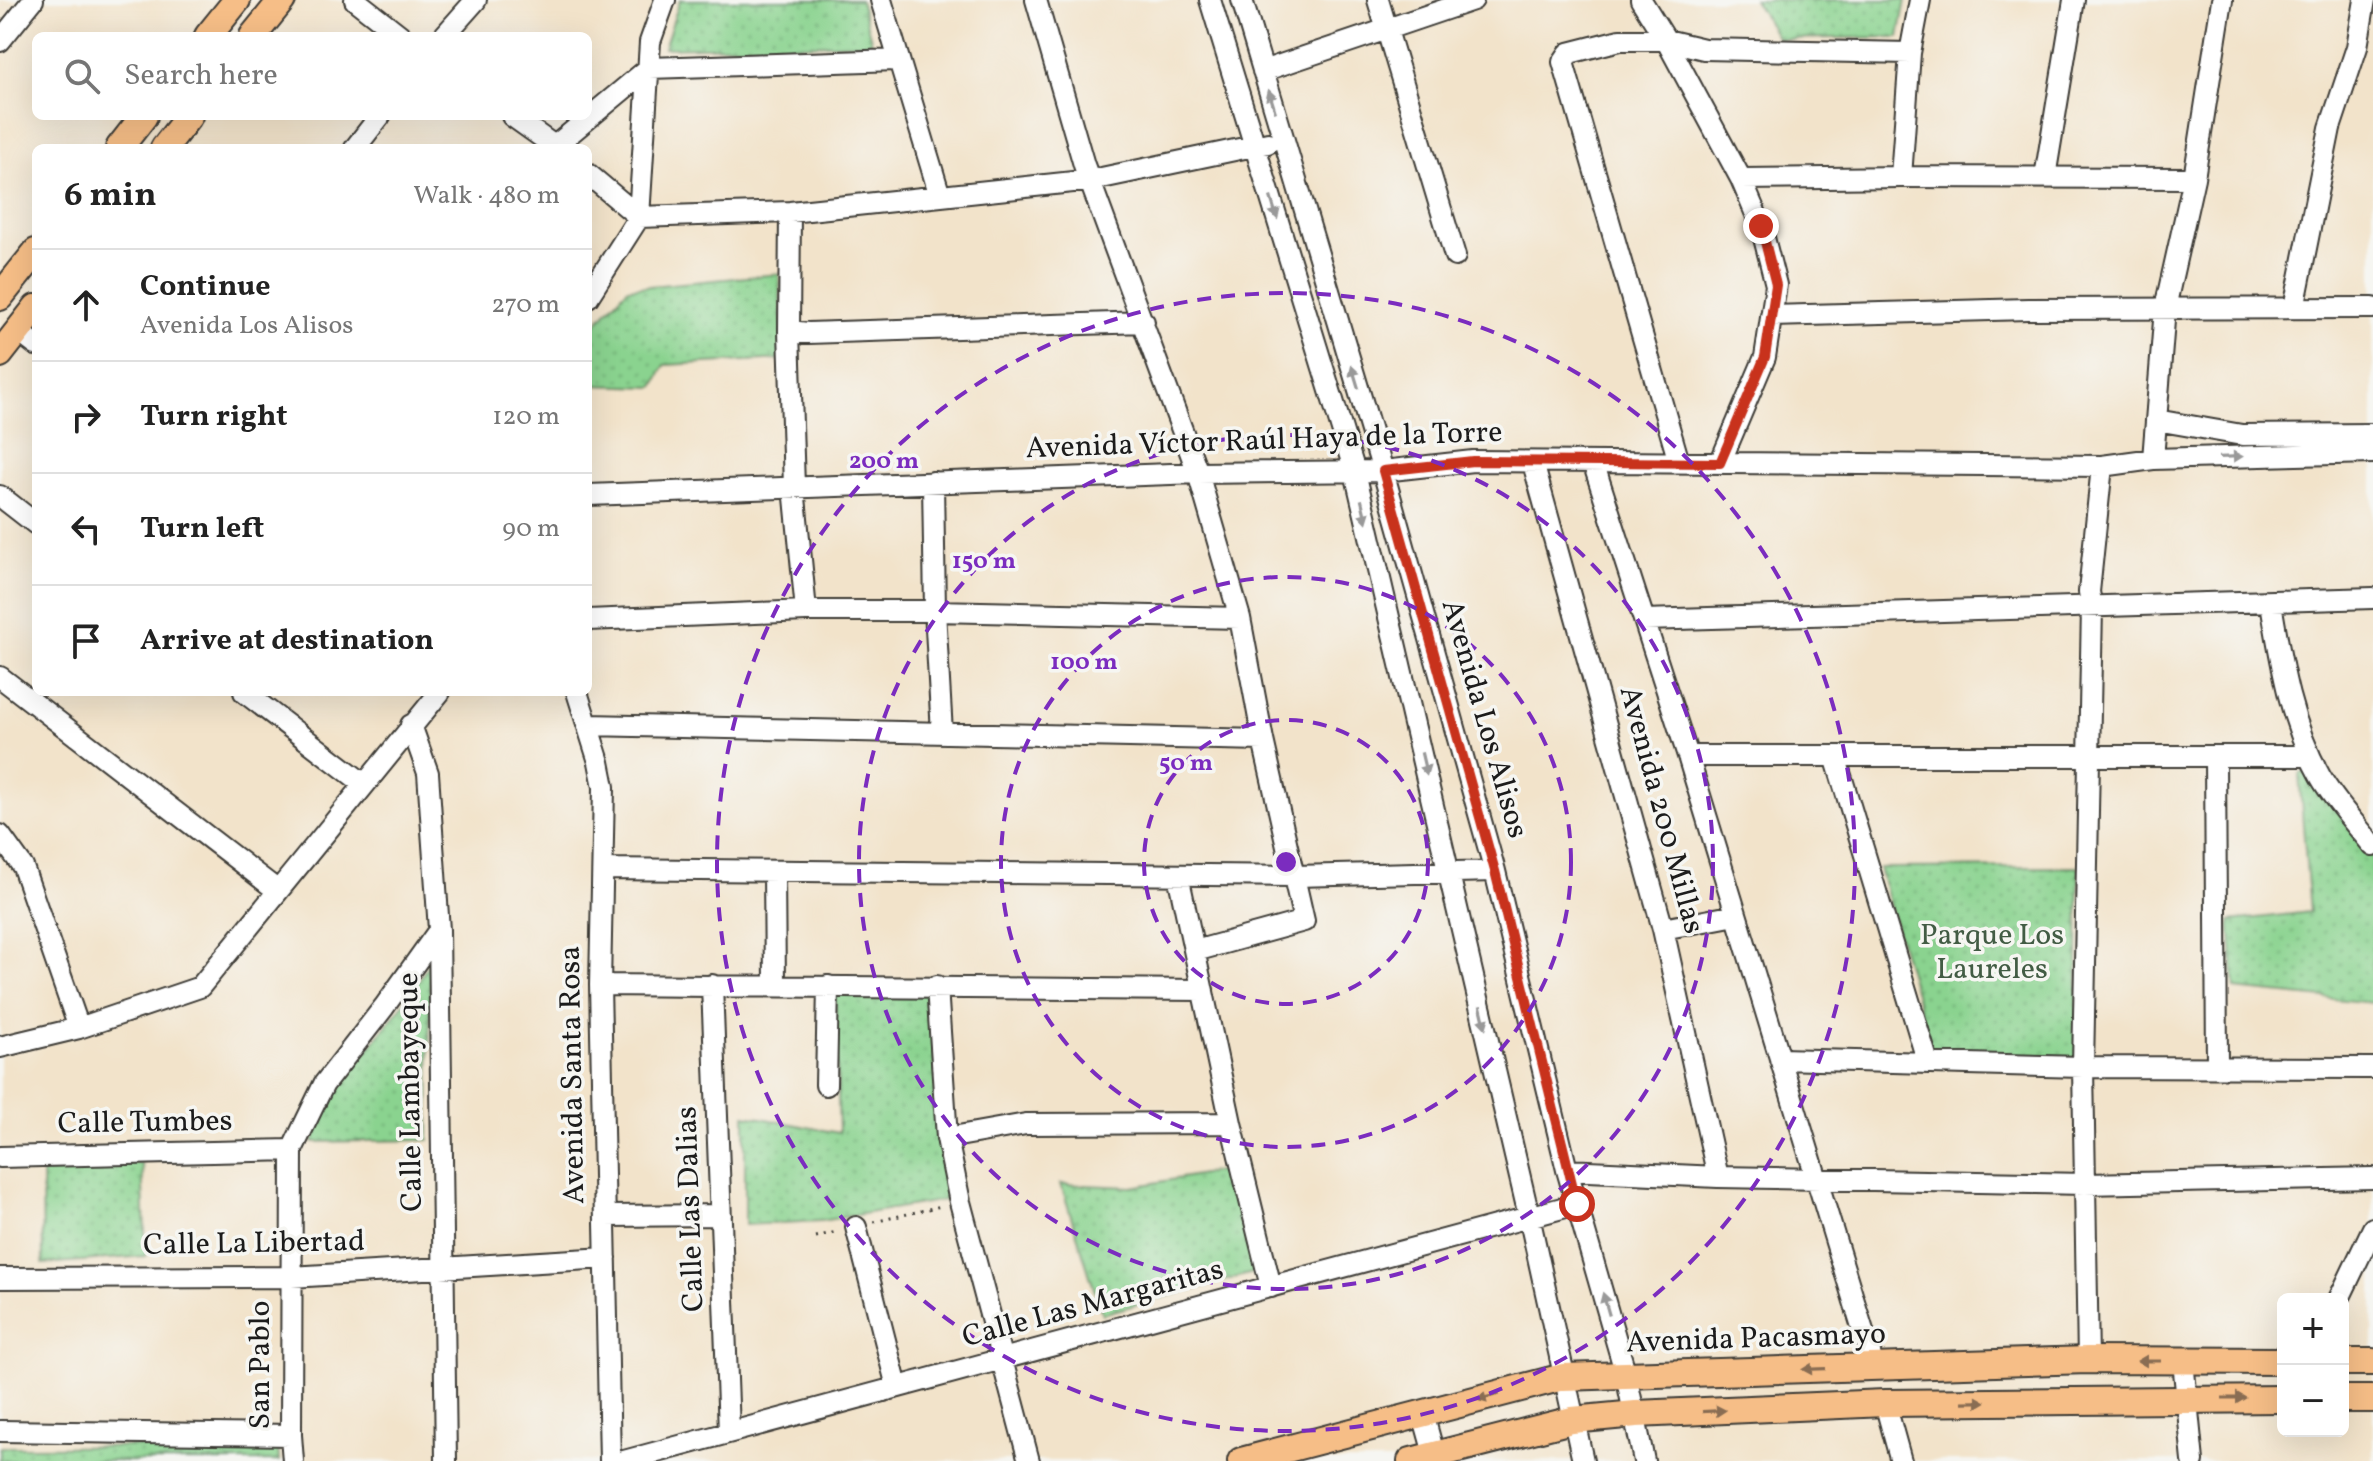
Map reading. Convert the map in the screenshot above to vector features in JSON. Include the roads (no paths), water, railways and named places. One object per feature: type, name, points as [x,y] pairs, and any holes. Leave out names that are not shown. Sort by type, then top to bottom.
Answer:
[{"type":"main road","points":[[211,32],[237,0]]},
{"type":"main road","points":[[256,32],[282,0]]},
{"type":"main road","points":[[122,144],[141,120]]},
{"type":"main road","points":[[167,144],[186,120]]},
{"type":"main road","points":[[0,297],[32,257]]},
{"type":"main road","points":[[0,354],[27,338]]},
{"type":"main road","name":"Avenida Pacasmayo","points":[[1241,1461],[1563,1377],[2088,1360],[2277,1361]]},
{"type":"main road","points":[[2349,1362],[2373,1362]]},
{"type":"main road","points":[[1427,1459],[1572,1420],[1636,1414],[1885,1403],[2277,1399]]},
{"type":"main road","points":[[2349,1399],[2373,1399]]},
{"type":"street","points":[[0,41],[33,0]]},
{"type":"street","points":[[355,0],[396,32]]},
{"type":"street","points":[[448,32],[476,0]]},
{"type":"street","points":[[592,291],[639,217],[650,42],[665,0]]},
{"type":"street","points":[[881,0],[940,196]]},
{"type":"street","points":[[1036,0],[1084,165],[1198,473],[1240,618],[1263,740],[1304,921],[1195,951]]},
{"type":"street","points":[[1210,0],[1355,472],[1529,1216],[1583,1461]]},
{"type":"street","name":"Avenida Los Alisos","points":[[1242,0],[1383,471],[1495,871],[1567,1170],[1636,1414],[1644,1461]]},
{"type":"street","points":[[1378,0],[1455,256]]},
{"type":"street","points":[[1263,71],[1473,0]]},
{"type":"street","points":[[1641,0],[1741,179],[1761,226],[1776,285],[1765,357],[1720,463]]},
{"type":"street","points":[[1901,177],[1910,53],[1920,0]]},
{"type":"street","points":[[2045,177],[2074,0]]},
{"type":"street","points":[[2153,459],[2165,308],[2194,178],[2222,0]]},
{"type":"street","points":[[2294,308],[2330,128],[2357,47],[2365,0]]},
{"type":"street","points":[[1679,462],[1563,62],[1569,53],[1620,40],[1666,40],[1704,49],[1910,53]]},
{"type":"street","points":[[592,116],[649,68],[897,60]]},
{"type":"street","points":[[358,144],[377,120]]},
{"type":"street","points":[[518,120],[552,144]]},
{"type":"street","points":[[560,144],[588,120]]},
{"type":"street","points":[[592,177],[639,217],[790,212],[1092,180],[1284,140]]},
{"type":"street","points":[[1741,179],[2194,178]]},
{"type":"street","points":[[790,212],[789,331],[794,487],[806,611]]},
{"type":"street","points":[[1771,316],[2028,309],[2373,308]]},
{"type":"street","points":[[789,331],[808,333],[1144,322]]},
{"type":"street","points":[[2156,420],[2242,435],[2373,434]]},
{"type":"street","name":"Avenida Víctor Raúl Haya de la Torre","points":[[592,495],[1198,473],[1383,471],[1473,461],[2102,466],[2153,459],[2373,453]]},
{"type":"street","points":[[1593,462],[1688,756],[1874,1367]]},
{"type":"street","name":"Avenida 200 Millas","points":[[1533,463],[1663,929],[1718,1177]]},
{"type":"street","points":[[2088,1360],[2083,1067],[2092,607],[2089,592],[2102,466]]},
{"type":"street","points":[[933,482],[935,611],[942,733]]},
{"type":"street","points":[[0,496],[32,521]]},
{"type":"street","points":[[1644,620],[2373,598]]},
{"type":"street","points":[[2271,603],[2285,686],[2299,733],[2321,779],[2373,846]]},
{"type":"street","points":[[592,620],[806,611],[1240,618]]},
{"type":"street","points":[[0,677],[278,891]]},
{"type":"street","points":[[249,696],[364,784]]},
{"type":"street","points":[[0,1047],[79,1028],[200,987],[436,696]]},
{"type":"street","name":"Avenida Santa Rosa","points":[[578,696],[604,787],[600,985],[610,1461]]},
{"type":"street","name":"Calle Lambayeque","points":[[411,725],[428,773],[439,930],[446,1461]]},
{"type":"street","points":[[588,725],[1263,740]]},
{"type":"street","points":[[1688,756],[2310,756]]},
{"type":"street","points":[[1835,756],[1928,1063]]},
{"type":"street","points":[[2215,757],[2217,1066]]},
{"type":"street","points":[[0,835],[23,867],[79,1028]]},
{"type":"street","points":[[603,869],[1295,876],[1495,871]]},
{"type":"street","points":[[774,872],[775,985]]},
{"type":"street","points":[[1178,875],[1231,1123],[1271,1287]]},
{"type":"street","points":[[1663,929],[1736,915]]},
{"type":"street","name":"San Pablo","points":[[293,1461],[292,1150],[324,1084],[439,930]]},
{"type":"street","points":[[600,985],[1203,990]]},
{"type":"street","name":"Calle Las Dalias","points":[[712,985],[729,1431]]},
{"type":"street","points":[[826,1085],[828,986]]},
{"type":"street","points":[[937,986],[947,1138],[960,1202],[1029,1461]]},
{"type":"street","points":[[1780,1059],[2083,1067],[2373,1068]]},
{"type":"street","points":[[947,1138],[1026,1124],[1231,1123]]},
{"type":"street","name":"Calle Tumbes","points":[[0,1157],[292,1150]]},
{"type":"street","points":[[1567,1170],[1718,1177],[2085,1184],[2373,1178]]},
{"type":"street","name":"Calle Las Margaritas","points":[[624,1461],[1577,1204]]},
{"type":"street","points":[[605,1216],[721,1215]]},
{"type":"street","points":[[856,1227],[897,1387]]},
{"type":"street","points":[[2342,1293],[2373,1228]]},
{"type":"street","name":"Calle La Libertad","points":[[0,1278],[291,1277],[606,1258]]},
{"type":"street","points":[[2183,1361],[2193,1461]]},
{"type":"street","points":[[1885,1403],[1901,1461]]},
{"type":"street","points":[[1423,1414],[1427,1459]]},
{"type":"street","points":[[0,1431],[291,1435]]},
{"type":"park label","name":"Parque Los Laureles","points":[[1992,953]]}]
